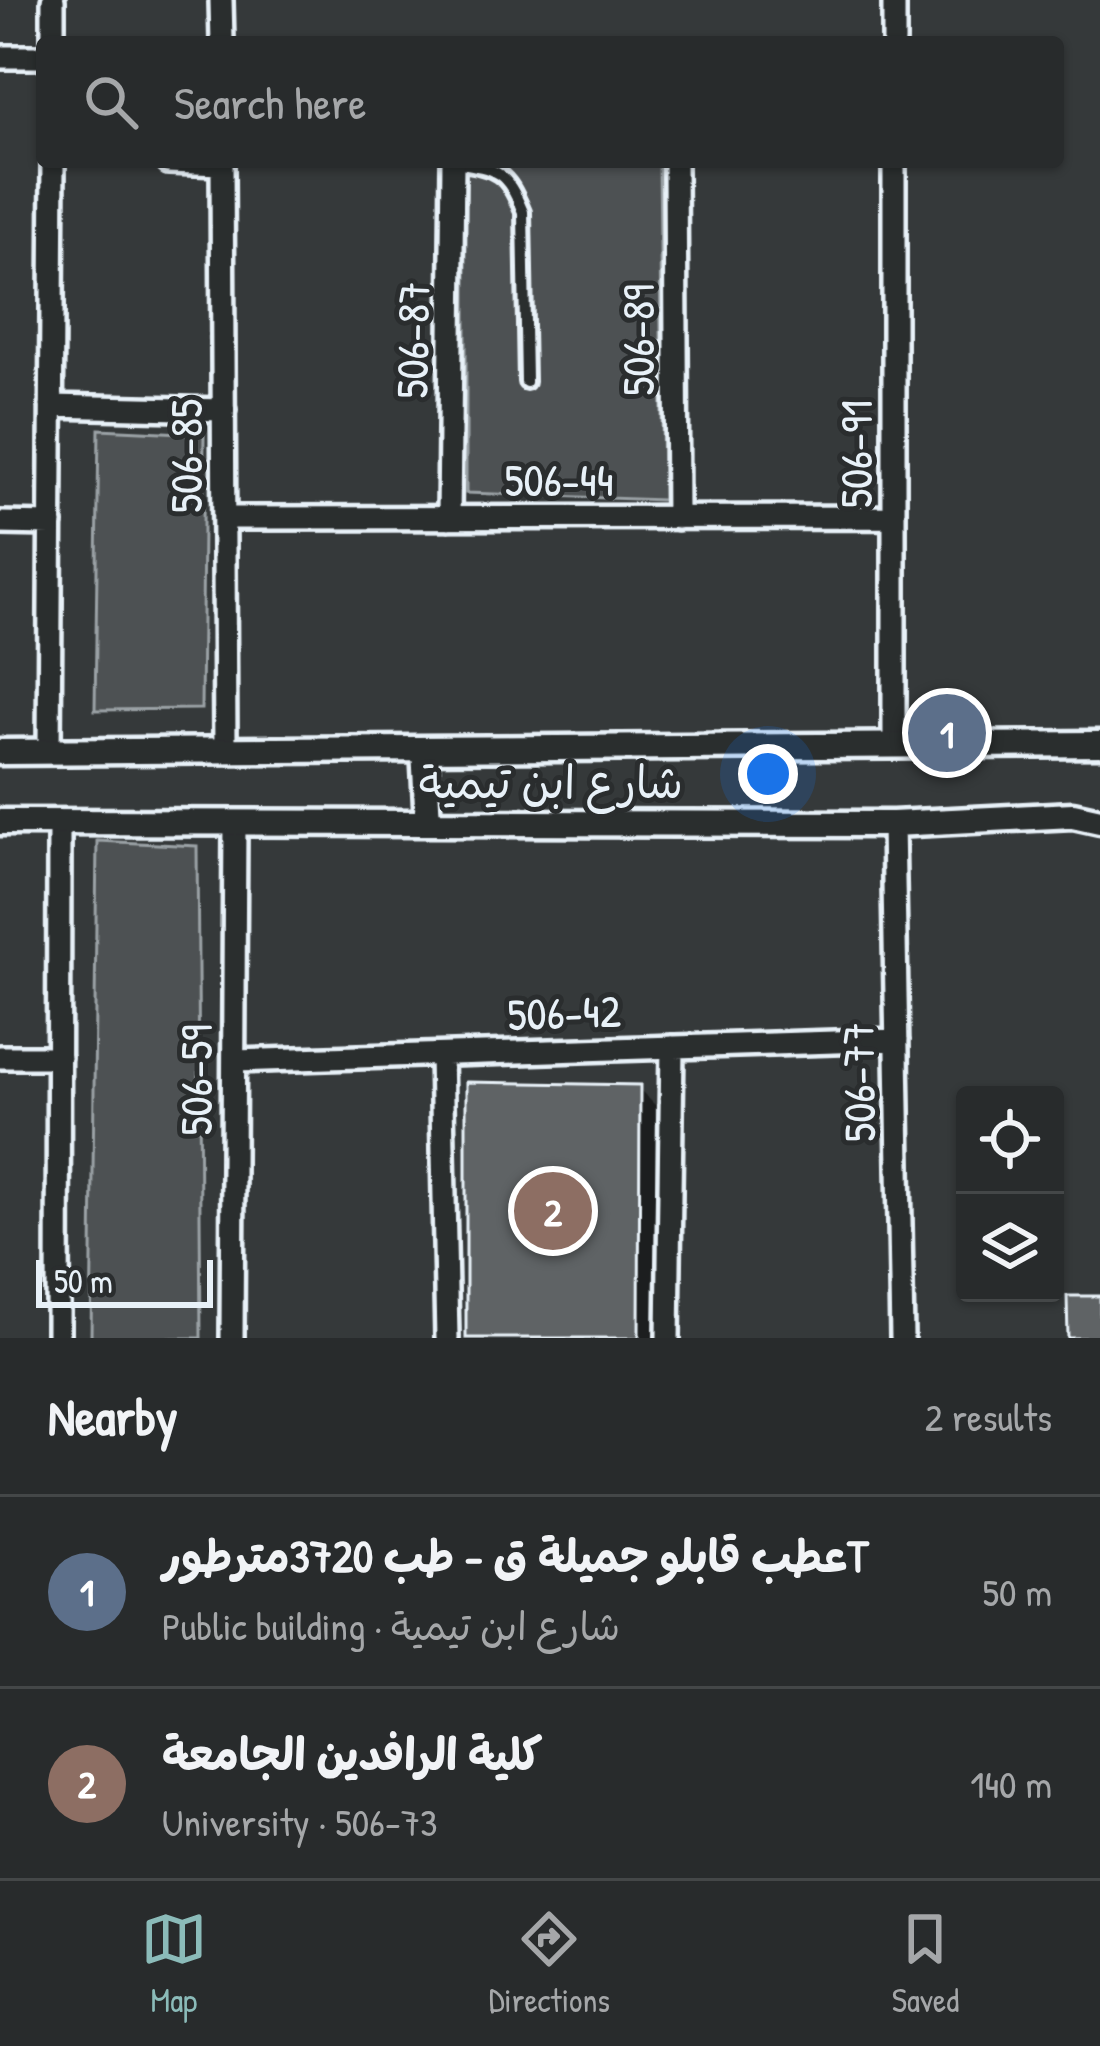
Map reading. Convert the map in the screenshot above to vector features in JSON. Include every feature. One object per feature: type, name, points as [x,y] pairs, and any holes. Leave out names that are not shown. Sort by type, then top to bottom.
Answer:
[{"type":"street","points":[[53,0],[53,36]]},
{"type":"street","points":[[221,0],[222,36]]},
{"type":"street","points":[[894,0],[894,36]]},
{"type":"street","points":[[0,57],[36,57]]},
{"type":"street","points":[[49,751],[52,168]]},
{"type":"street","name":"506-85","points":[[222,168],[225,750]]},
{"type":"street","name":"506-87","points":[[448,518],[454,168]]},
{"type":"street","name":"506-89","points":[[675,168],[677,518]]},
{"type":"street","name":"506-91","points":[[894,168],[894,746]]},
{"type":"street","points":[[51,406],[224,410]]},
{"type":"street","name":"506-44","points":[[224,518],[894,518]]},
{"type":"street","points":[[0,524],[51,524]]},
{"type":"street","name":"شارع ابن تيمية","points":[[0,752],[1100,744]]},
{"type":"street","points":[[424,749],[428,823]]},
{"type":"street","name":"شارع ابن تيمية","points":[[0,822],[893,824],[1072,815],[1100,821]]},
{"type":"street","name":"506-59","points":[[232,1338],[235,822]]},
{"type":"street","points":[[58,1338],[59,824]]},
{"type":"street","name":"506-77","points":[[893,824],[902,1338]]},
{"type":"street","name":"506-42","points":[[234,1061],[897,1040]]},
{"type":"street","points":[[668,1338],[672,1047]]},
{"type":"street","points":[[441,1054],[447,1338]]},
{"type":"street","points":[[0,1057],[59,1057]]},
{"type":"lane","points":[[495,168],[514,190],[523,212],[526,382]]},
{"type":"shaded area","points":[[466,168],[659,168],[663,500],[466,493]]},
{"type":"shaded area","points":[[99,429],[204,434],[201,709],[95,710]]},
{"type":"shaded area","points":[[97,841],[197,846],[201,1338],[91,1338]]},
{"type":"building","points":[[466,1082],[640,1085],[639,1338],[466,1338]]},
{"type":"building","points":[[1067,1296],[1100,1296],[1100,1338],[1068,1338]]},
{"type":"place","name":"عطب قابلو جميلة ق - طب 3720مترطورT","points":[[947,733]]},
{"type":"place","name":"كلية الرافدين الجامعة","points":[[553,1211]]}]
